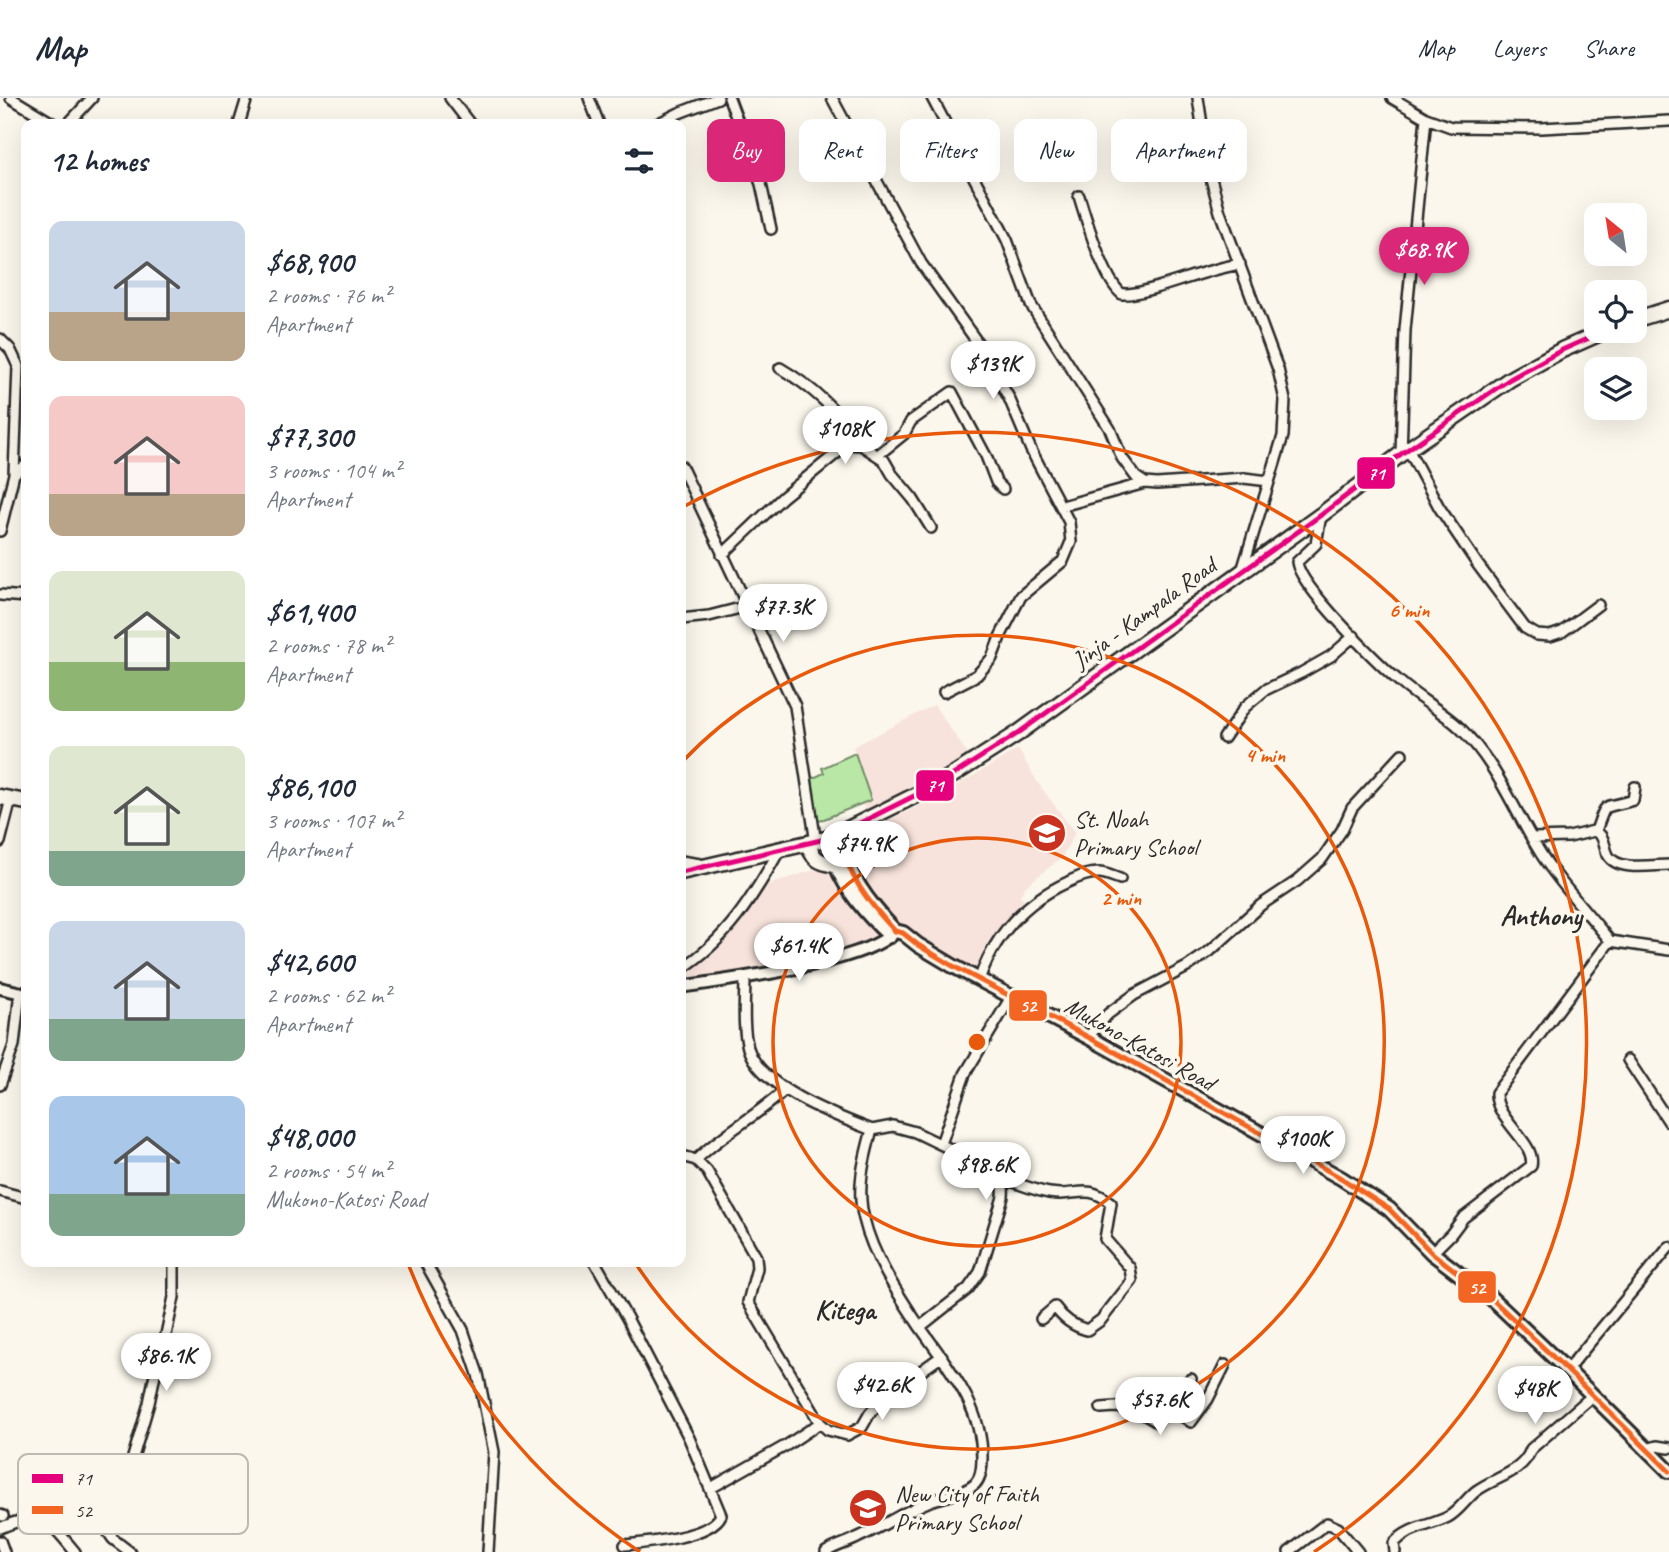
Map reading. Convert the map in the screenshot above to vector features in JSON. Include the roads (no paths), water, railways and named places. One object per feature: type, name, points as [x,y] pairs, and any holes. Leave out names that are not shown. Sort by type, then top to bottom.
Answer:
[{"type":"highway","points":[[1647,316],[1669,309]]},
{"type":"highway","name":"Jinja - Kampala Road","points":[[686,871],[823,840],[863,823],[942,782],[985,756],[1510,379],[1584,340]]},
{"type":"highway","points":[[823,840],[814,858],[842,867],[863,823]]},
{"type":"main road","name":"Mukono-Katosi Road","points":[[823,840],[842,867],[864,910],[876,924],[1088,1037],[1341,1178],[1389,1209],[1432,1253],[1491,1298],[1669,1471]]},
{"type":"street","points":[[11,98],[46,119]]},
{"type":"street","points":[[73,119],[92,98]]},
{"type":"street","points":[[241,119],[247,98]]},
{"type":"street","points":[[450,98],[466,119]]},
{"type":"street","points":[[589,98],[597,119]]},
{"type":"street","points":[[667,119],[718,98]]},
{"type":"street","points":[[729,98],[761,184],[771,229]]},
{"type":"street","points":[[832,98],[920,263],[980,346],[1009,398],[1031,450],[1069,523],[1071,542],[1063,561],[1021,596],[992,658],[977,675],[944,692]]},
{"type":"street","points":[[932,98],[1007,240],[1031,305],[1110,429],[1122,458],[1136,477],[1145,483]]},
{"type":"street","points":[[1198,98],[1214,192],[1278,369],[1284,400],[1283,436],[1242,571]]},
{"type":"street","points":[[1392,98],[1426,118],[1451,127],[1468,129],[1669,121]]},
{"type":"street","points":[[1426,118],[1405,330],[1405,452],[1486,576],[1525,628],[1537,635],[1550,636],[1562,632],[1598,605]]},
{"type":"street","points":[[1079,196],[1112,283],[1122,294],[1129,295],[1219,267],[1240,264]]},
{"type":"street","points":[[0,339],[10,349],[18,366],[14,474],[0,531]]},
{"type":"street","points":[[722,555],[783,498],[848,444],[849,437],[845,427],[825,402],[803,382],[780,368]]},
{"type":"street","points":[[878,455],[904,434],[911,421],[952,392],[986,456],[996,482],[1003,489]]},
{"type":"street","points":[[848,444],[861,445],[878,455],[913,499],[931,528]]},
{"type":"street","points":[[14,474],[21,469]]},
{"type":"street","points":[[686,477],[795,706],[823,840]]},
{"type":"street","points":[[1062,506],[1145,483],[1244,478],[1269,481]]},
{"type":"street","points":[[1321,515],[1316,544],[1297,562],[1298,569],[1309,585],[1354,636],[1402,684],[1459,727],[1480,750],[1505,787],[1544,859],[1609,941],[1669,950]]},
{"type":"street","points":[[0,595],[21,597]]},
{"type":"street","points":[[686,618],[748,607]]},
{"type":"street","points":[[1224,738],[1245,707],[1265,690],[1331,656],[1354,636]]},
{"type":"street","points":[[1088,1037],[1108,1014],[1134,995],[1188,967],[1261,905],[1297,881],[1322,859],[1342,830],[1352,808],[1402,754]]},
{"type":"street","points":[[1596,831],[1602,810],[1606,806],[1633,800],[1635,787]]},
{"type":"street","points":[[0,842],[5,798]]},
{"type":"street","points":[[1532,838],[1558,838],[1596,831]]},
{"type":"street","points":[[1596,831],[1603,837],[1608,855],[1619,864],[1669,865]]},
{"type":"street","points":[[686,966],[728,929],[752,898],[779,851]]},
{"type":"street","points":[[686,862],[712,866]]},
{"type":"street","points":[[979,980],[985,962],[999,938],[1020,911],[1038,898],[1086,874],[1102,873],[1120,879]]},
{"type":"street","points":[[686,986],[825,961],[896,934]]},
{"type":"street","points":[[1432,1253],[1463,1218],[1531,1166],[1530,1151],[1500,1112],[1496,1093],[1609,941]]},
{"type":"street","points":[[745,977],[749,1049],[753,1060],[785,1090],[831,1114],[872,1130],[893,1126],[915,1132],[994,1170],[1002,1178],[1045,1193],[1065,1195],[1087,1190],[1099,1194],[1111,1203],[1105,1239],[1129,1268],[1132,1281],[1101,1320],[1087,1329],[1076,1327],[1060,1315],[1055,1307],[1041,1319]]},
{"type":"street","points":[[0,988],[21,993]]},
{"type":"street","points":[[941,1144],[965,1074],[1011,998]]},
{"type":"street","points":[[0,1085],[14,1045],[21,1005]]},
{"type":"street","points":[[1628,1060],[1669,1122]]},
{"type":"street","points":[[696,1160],[711,1145],[785,1090]]},
{"type":"street","points":[[826,1552],[931,1501],[974,1484],[979,1476],[982,1452],[979,1428],[969,1401],[942,1356],[920,1327],[873,1246],[863,1217],[861,1180],[863,1161],[872,1130]]},
{"type":"street","points":[[686,1157],[696,1160],[707,1171],[756,1258],[757,1268],[748,1302],[820,1423],[828,1430],[847,1436],[862,1427],[870,1413],[886,1396],[942,1356]]},
{"type":"street","points":[[920,1327],[968,1289],[980,1272],[1003,1197],[1002,1178]]},
{"type":"street","points":[[0,1191],[21,1197]]},
{"type":"street","points":[[1567,1370],[1669,1247]]},
{"type":"street","points":[[134,1454],[164,1344],[174,1297],[174,1267]]},
{"type":"street","points":[[428,1267],[464,1330],[478,1374],[494,1452],[488,1552]]},
{"type":"street","points":[[598,1267],[689,1438],[720,1515],[718,1521],[708,1527],[671,1538],[625,1545]]},
{"type":"street","points":[[1168,1406],[1191,1422],[1208,1399],[1225,1365]]},
{"type":"street","points":[[1101,1408],[1135,1409],[1157,1422],[1172,1396],[1182,1384],[1191,1379]]},
{"type":"street","points":[[1395,1552],[1394,1543],[1403,1534],[1452,1515],[1476,1492],[1512,1472],[1528,1459],[1531,1449],[1592,1396]]},
{"type":"street","points":[[711,1488],[820,1423]]},
{"type":"street","points":[[1646,1449],[1657,1446],[1669,1448]]},
{"type":"street","points":[[0,1528],[18,1521]]},
{"type":"street","points":[[1289,1552],[1327,1523],[1339,1528],[1358,1552]]},
{"type":"street","points":[[60,1534],[75,1552]]},
{"type":"street","points":[[110,1534],[130,1552]]},
{"type":"street","points":[[0,1541],[4,1552]]},
{"type":"place","name":"St. Noah Primary School","points":[[1047,833]]},
{"type":"place","name":"New City of Faith Primary School","points":[[868,1508]]},
{"type":"district","name":"Anthony","points":[[1541,915]]},
{"type":"district","name":"Kitega","points":[[845,1309]]}]
